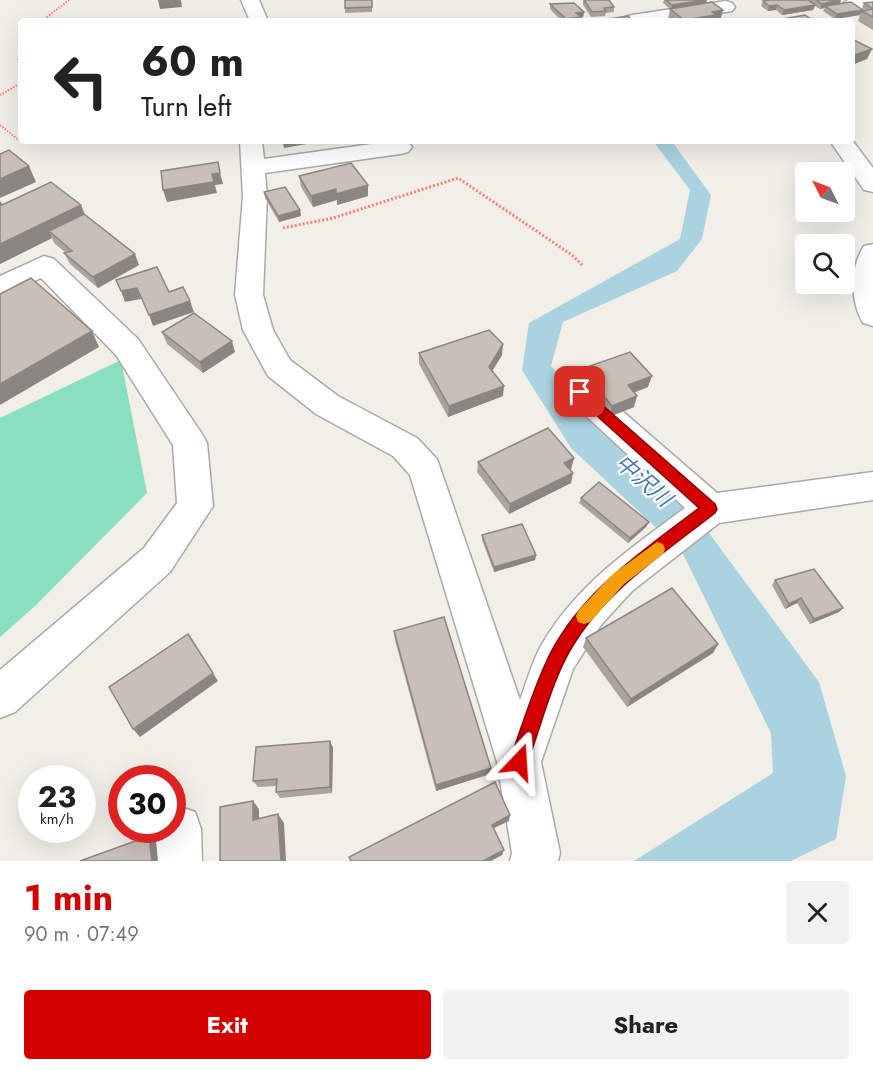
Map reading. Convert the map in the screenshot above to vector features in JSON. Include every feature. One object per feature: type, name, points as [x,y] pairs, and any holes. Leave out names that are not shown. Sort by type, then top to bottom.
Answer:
[{"type":"street","points":[[250,0],[259,18]]},
{"type":"street","points":[[850,5],[873,2]]},
{"type":"street","points":[[656,18],[728,9]]},
{"type":"street","points":[[843,144],[872,184]]},
{"type":"street","points":[[400,147],[252,154],[255,196],[249,295],[258,330],[279,368],[327,405],[405,447],[425,469],[519,762],[536,853],[534,861]]},
{"type":"street","points":[[873,252],[866,275],[873,316]]},
{"type":"street","points":[[0,288],[44,265],[126,347],[190,443],[195,506],[157,560],[0,697]]},
{"type":"street","points":[[580,392],[710,509]]},
{"type":"street","points":[[519,762],[556,659],[587,612],[619,579],[657,549],[710,509],[873,486]]},
{"type":"path","points":[[46,18],[69,0]]},
{"type":"path","points":[[0,95],[18,85]]},
{"type":"path","points":[[0,126],[18,140]]},
{"type":"path","points":[[253,234],[333,218],[458,178],[572,255],[582,265]]},
{"type":"green space","points":[[121,360],[147,493],[35,606],[0,637],[0,418]]},
{"type":"water","name":"中沢川","points":[[655,144],[674,144],[711,195],[702,239],[677,271],[563,322],[551,366],[706,529],[819,682],[846,776],[836,839],[791,861],[634,861],[773,773],[771,733],[682,552],[571,448],[522,370],[529,323],[680,239],[690,190]]},
{"type":"building","points":[[345,0],[372,0],[372,7],[345,8]]},
{"type":"building","points":[[584,0],[609,0],[614,7],[604,8],[606,11],[592,12]]},
{"type":"building","points":[[666,0],[705,0],[672,5]]},
{"type":"building","points":[[808,0],[815,5],[784,10],[777,5],[769,6],[763,1]]},
{"type":"building","points":[[816,0],[839,0],[822,4]]},
{"type":"building","points":[[712,2],[723,10],[712,12],[716,15],[681,18],[670,9]]},
{"type":"building","points":[[851,2],[863,10],[837,14],[825,6]]},
{"type":"building","points":[[873,2],[873,9],[864,3]]},
{"type":"building","points":[[574,3],[584,12],[576,13],[581,17],[565,18],[550,4]]},
{"type":"building","points":[[873,9],[873,17],[862,11]]},
{"type":"building","points":[[805,15],[810,18],[788,18]]},
{"type":"building","points":[[855,40],[872,49],[855,55]]},
{"type":"building","points":[[9,150],[29,166],[0,179],[0,154]]},
{"type":"building","points":[[218,162],[220,173],[212,174],[214,182],[163,190],[161,171]]},
{"type":"building","points":[[351,163],[368,185],[336,194],[336,189],[311,196],[299,176]]},
{"type":"building","points":[[51,182],[81,205],[0,244],[0,202],[2,205]]},
{"type":"building","points":[[285,187],[300,210],[278,216],[264,192]]},
{"type":"building","points":[[84,214],[135,254],[93,277],[64,253],[72,251],[49,231]]},
{"type":"building","points":[[157,267],[169,292],[183,287],[190,301],[149,315],[137,288],[121,291],[116,280]]},
{"type":"building","points":[[31,278],[92,331],[0,384],[0,294]]},
{"type":"building","points":[[194,313],[232,341],[200,362],[162,332]]},
{"type":"building","points":[[489,330],[503,344],[489,367],[504,386],[449,406],[419,353]]},
{"type":"building","points":[[630,352],[652,376],[628,385],[637,396],[612,406],[581,369]]},
{"type":"building","points":[[548,428],[574,458],[564,463],[573,473],[510,504],[478,462]]},
{"type":"building","points":[[599,482],[649,522],[630,538],[581,498]]},
{"type":"building","points":[[522,524],[536,555],[494,567],[482,535]]},
{"type":"building","points":[[814,569],[843,608],[814,619],[801,598],[789,604],[775,580]]},
{"type":"building","points":[[672,588],[718,644],[631,699],[586,638]]},
{"type":"building","points":[[444,617],[491,768],[436,785],[394,631]]},
{"type":"building","points":[[188,634],[213,673],[133,729],[109,687]]},
{"type":"building","points":[[330,741],[330,787],[276,792],[277,779],[253,781],[256,747]]},
{"type":"building","points":[[495,782],[510,815],[492,825],[504,850],[483,861],[351,861],[349,857]]},
{"type":"building","points":[[253,801],[253,820],[278,814],[281,861],[220,861],[220,807]]},
{"type":"building","points":[[130,843],[150,843],[152,861],[80,861]]},
{"type":"slow traffic","points":[[584,616],[619,579],[657,549]]},
{"type":"route","points":[[519,762],[556,659],[587,612],[619,579],[710,509],[580,392]]}]
